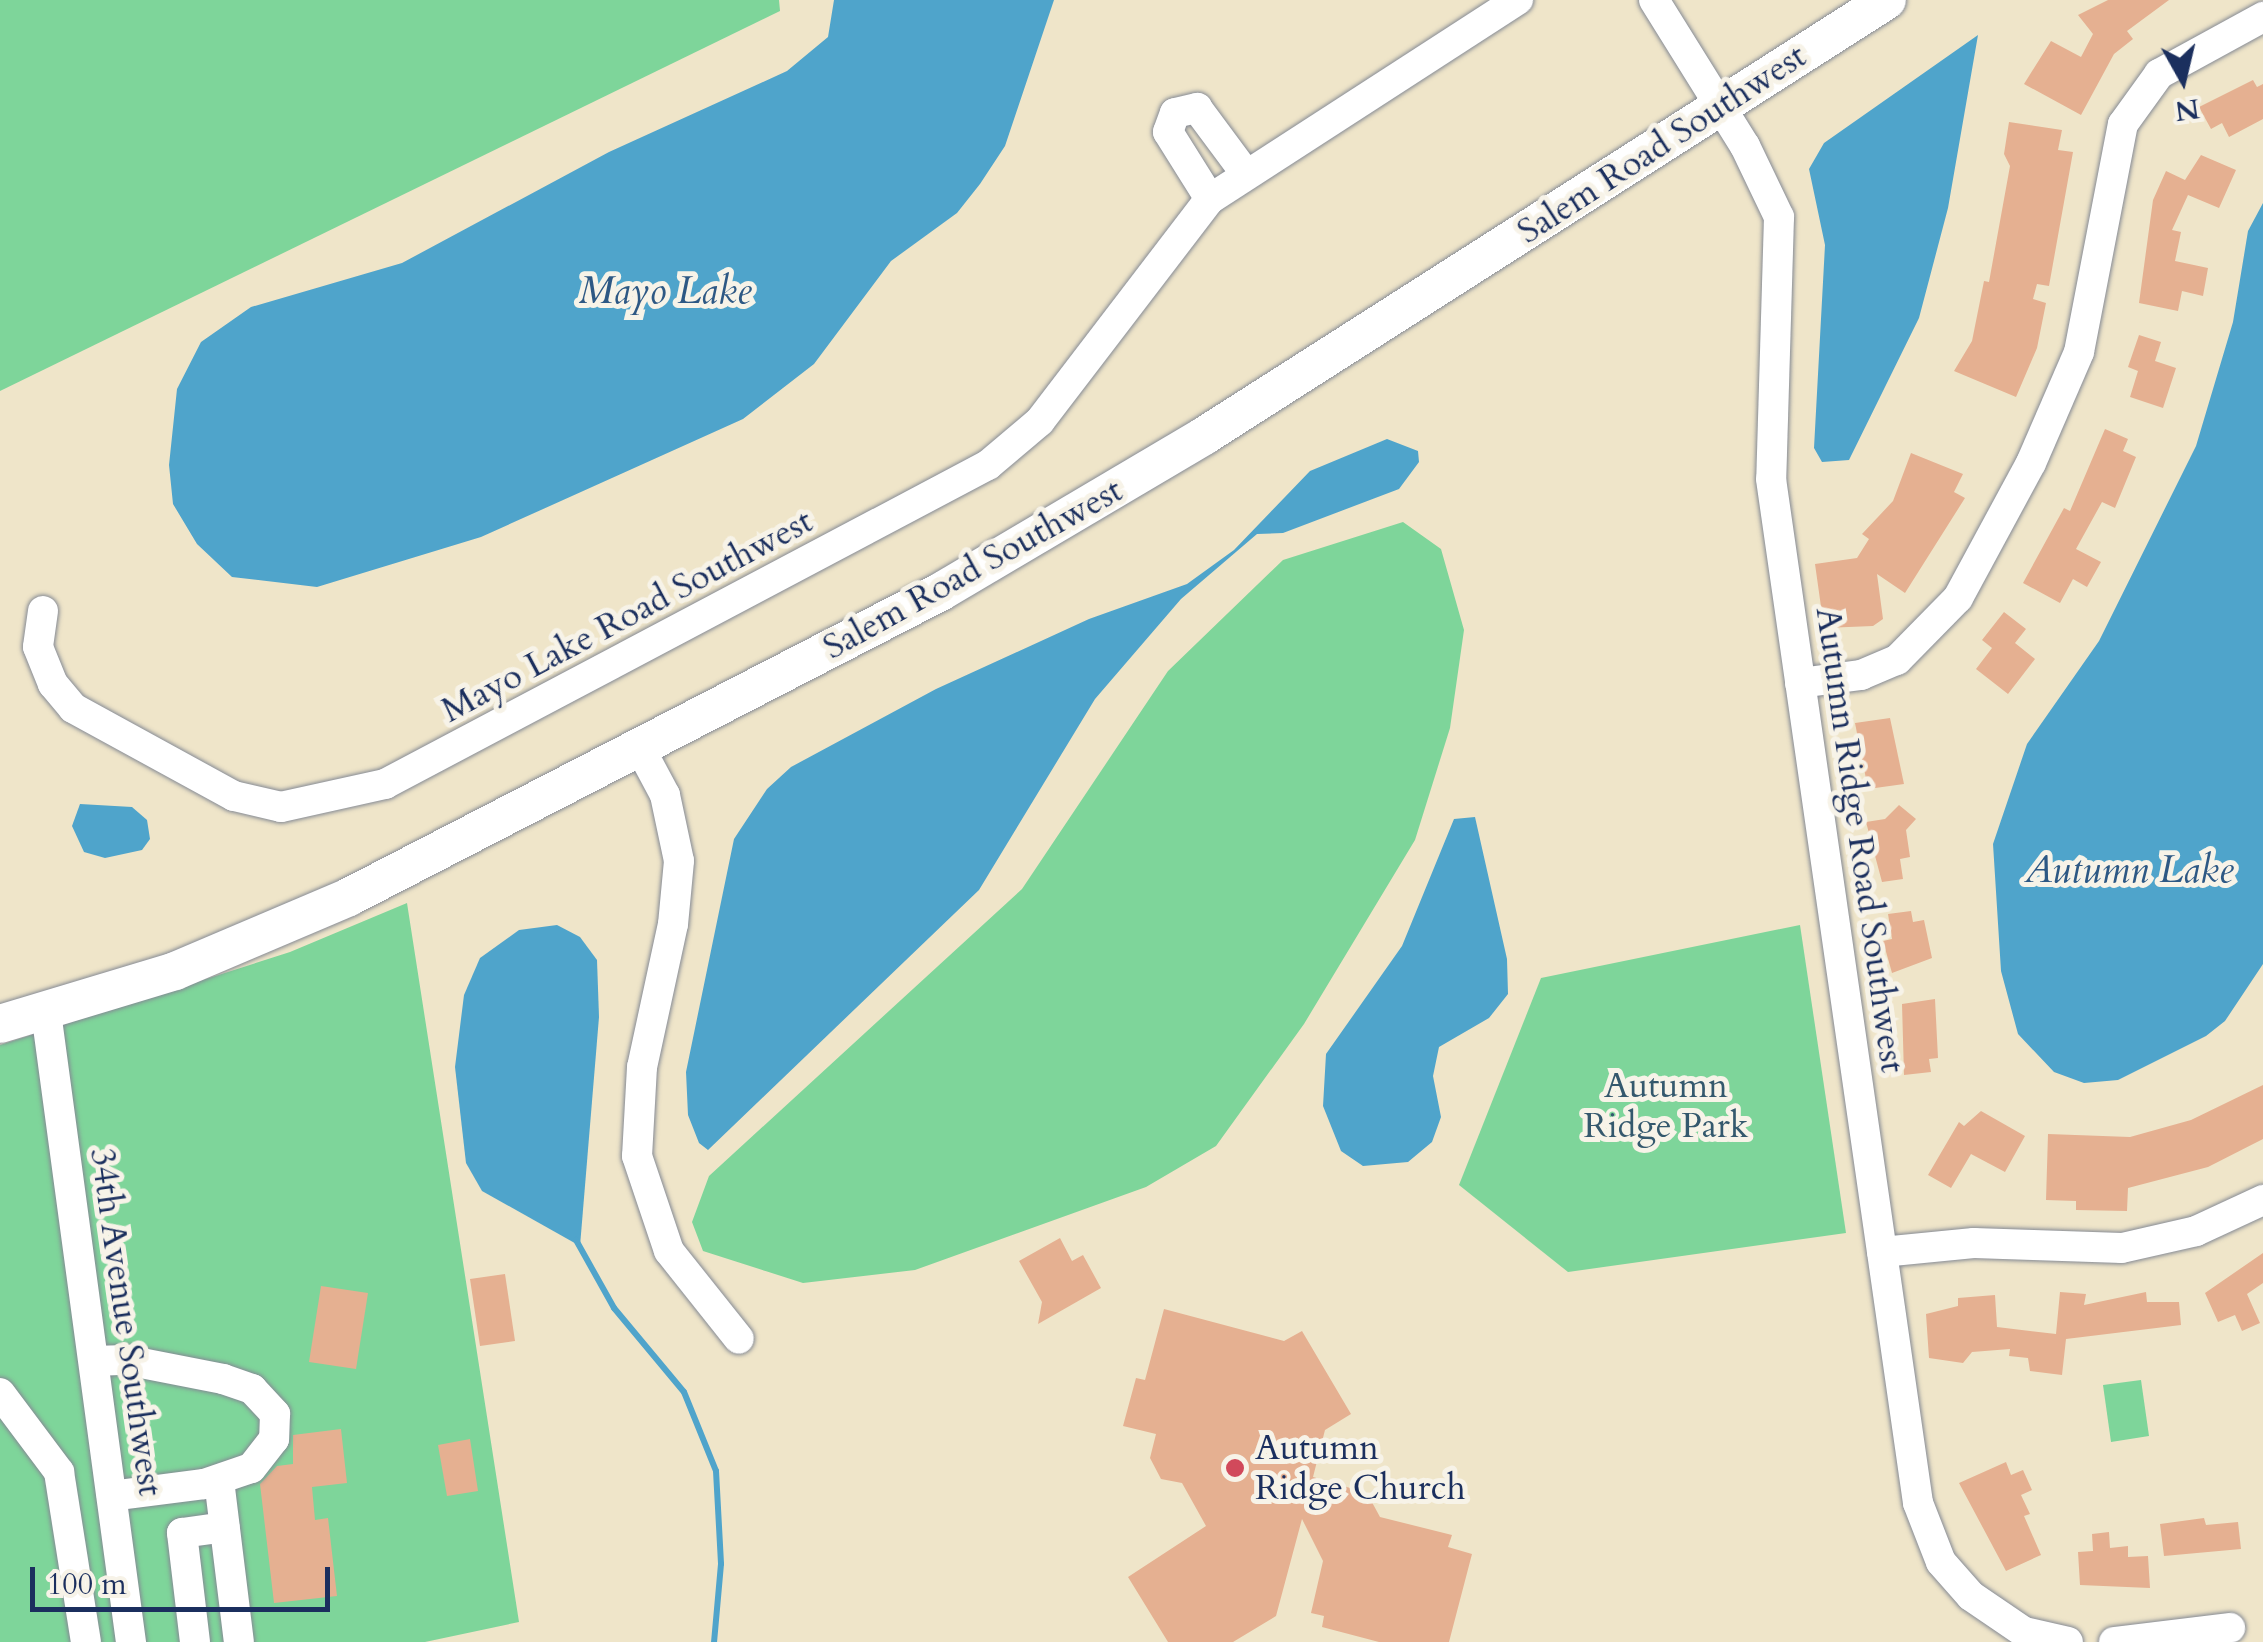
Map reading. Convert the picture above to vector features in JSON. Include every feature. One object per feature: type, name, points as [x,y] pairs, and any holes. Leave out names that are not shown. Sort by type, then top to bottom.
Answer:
[{"type":"main road","name":"Salem Road Southwest","points":[[0,1024],[46,1012],[288,925],[642,750],[1088,508],[1887,0]]},
{"type":"street","name":"Mayo Lake Road Southwest","points":[[43,611],[38,647],[53,684],[73,708],[234,796],[281,807],[385,784],[988,465],[1040,421],[1210,199],[1518,0]]},
{"type":"street","name":"Autumn Ridge Road Southwest","points":[[1654,0],[1770,190],[1778,217],[1770,460],[1911,1467],[1931,1544],[1962,1588],[1997,1616],[2068,1642]]},
{"type":"street","points":[[1800,683],[1861,674],[1897,660],[1958,598],[2030,463],[2079,352],[2123,124],[2138,97],[2176,60],[2263,16]]},
{"type":"street","points":[[1210,199],[1168,132],[1175,113],[1197,108],[1246,174]]},
{"type":"street","points":[[642,750],[665,795],[679,861],[673,924],[642,1067],[637,1156],[669,1251],[739,1339]]},
{"type":"street","name":"34th Avenue Southwest","points":[[46,1012],[131,1642]]},
{"type":"street","points":[[1882,1252],[1974,1242],[2122,1248],[2196,1230],[2263,1200]]},
{"type":"street","points":[[94,1361],[185,1371],[267,1399],[276,1426],[266,1454],[219,1480],[112,1496]]},
{"type":"street","points":[[0,1393],[18,1425],[59,1472],[86,1642]]},
{"type":"street","points":[[219,1480],[239,1642]]},
{"type":"street","points":[[195,1642],[182,1533],[225,1527]]},
{"type":"street","points":[[2114,1642],[2230,1628]]},
{"type":"green space","points":[[0,0],[779,0],[780,11],[0,391]]},
{"type":"green space","points":[[1403,522],[1441,549],[1464,630],[1450,728],[1415,840],[1304,1024],[1216,1146],[1146,1187],[915,1270],[803,1283],[703,1251],[692,1222],[709,1176],[1022,889],[1168,671],[1283,560]]},
{"type":"green space","points":[[407,903],[519,1622],[425,1642],[0,1642],[0,1045],[290,952]]},
{"type":"green space","name":"Autumn Ridge Park","points":[[1800,925],[1846,1233],[1568,1272],[1459,1185],[1541,978]]},
{"type":"green space","points":[[2141,1380],[2149,1436],[2111,1442],[2103,1385]]},
{"type":"water","name":"Mayo Lake","points":[[834,0],[1054,0],[1005,146],[980,184],[957,213],[891,261],[814,364],[743,419],[481,537],[317,587],[232,577],[197,544],[173,504],[169,465],[177,389],[201,342],[251,307],[402,263],[609,152],[787,71],[828,37]]},
{"type":"water","points":[[1978,35],[1948,208],[1919,318],[1849,460],[1822,462],[1814,448],[1825,245],[1809,169],[1824,143]]},
{"type":"water","name":"Autumn Lake","points":[[2263,203],[2263,964],[2225,1021],[2206,1036],[2118,1080],[2084,1083],[2054,1072],[2018,1034],[2001,971],[1993,844],[2027,744],[2099,641],[2196,446],[2233,322],[2248,231]]},
{"type":"water","points":[[1387,439],[1418,451],[1419,462],[1399,489],[1283,533],[1257,534],[1181,599],[1095,699],[979,890],[708,1150],[699,1143],[688,1115],[686,1072],[734,839],[767,789],[791,767],[936,689],[1089,619],[1187,584],[1234,550],[1310,471]]},
{"type":"water","points":[[80,804],[132,807],[147,820],[150,839],[142,850],[105,858],[84,852],[72,826]]},
{"type":"water","points":[[1475,817],[1507,959],[1508,994],[1489,1018],[1439,1047],[1433,1076],[1441,1117],[1432,1142],[1408,1162],[1363,1166],[1341,1151],[1323,1106],[1326,1054],[1402,946],[1454,819]]},
{"type":"water","points":[[557,925],[580,937],[597,960],[599,1017],[580,1246],[482,1191],[466,1163],[455,1067],[464,995],[480,958],[519,930]]},
{"type":"building","points":[[2108,0],[2169,0],[2127,31],[2133,39],[2114,54],[2081,115],[2024,84],[2051,41],[2081,57],[2093,34],[2078,15]]},
{"type":"building","points":[[2253,80],[2257,87],[2263,84],[2263,119],[2229,137],[2222,123],[2211,129],[2199,107]]},
{"type":"building","points":[[2009,122],[2062,130],[2058,150],[2073,152],[2049,286],[2037,284],[2033,299],[2046,303],[2037,348],[2016,397],[1954,371],[1972,341],[1984,281],[1989,282],[2010,166],[2004,154]]},
{"type":"building","points":[[2201,155],[2236,170],[2219,208],[2188,195],[2172,230],[2181,232],[2175,261],[2208,268],[2203,296],[2182,291],[2178,311],[2139,303],[2153,200],[2166,171],[2185,180]]},
{"type":"building","points":[[2139,335],[2161,342],[2155,361],[2176,368],[2163,408],[2130,397],[2138,371],[2128,367]]},
{"type":"building","points":[[2105,429],[2128,439],[2123,451],[2136,457],[2115,508],[2102,502],[2076,549],[2101,562],[2087,587],[2073,579],[2060,603],[2023,583],[2064,508],[2070,511]]},
{"type":"building","points":[[1911,453],[1963,474],[1954,492],[1965,498],[1905,593],[1877,574],[1883,619],[1873,626],[1824,628],[1815,564],[1857,558],[1869,539],[1862,534],[1893,501]]},
{"type":"building","points":[[2004,612],[2026,629],[2015,643],[2035,659],[2008,694],[1976,669],[1992,648],[1982,640]]},
{"type":"building","points":[[1890,718],[1904,784],[1868,789],[1855,723]]},
{"type":"building","points":[[1899,805],[1916,819],[1906,830],[1910,857],[1900,859],[1903,879],[1882,882],[1866,822],[1885,819]]},
{"type":"building","points":[[1911,911],[1913,922],[1924,920],[1932,958],[1892,973],[1883,941],[1892,939],[1888,914]]},
{"type":"building","points":[[1935,999],[1938,1058],[1929,1059],[1931,1072],[1904,1075],[1902,1004]]},
{"type":"building","points":[[2263,1085],[2263,1139],[2208,1167],[2128,1188],[2127,1211],[2076,1210],[2076,1201],[2046,1200],[2048,1134],[2130,1137],[2191,1120]]},
{"type":"building","points":[[1981,1111],[2025,1136],[2005,1172],[1971,1154],[1951,1188],[1928,1175],[1959,1122],[1964,1126]]},
{"type":"building","points":[[1060,1238],[1072,1261],[1083,1255],[1101,1288],[1038,1324],[1042,1302],[1019,1261]]},
{"type":"building","points":[[2263,1253],[2263,1283],[2247,1294],[2260,1323],[2242,1331],[2235,1315],[2218,1322],[2205,1293]]},
{"type":"building","points":[[505,1274],[515,1341],[480,1346],[470,1279]]},
{"type":"building","points":[[321,1286],[368,1293],[356,1369],[309,1362]]},
{"type":"building","points":[[2060,1292],[2086,1294],[2084,1305],[2146,1292],[2147,1302],[2179,1302],[2181,1325],[2066,1339],[2062,1375],[2030,1371],[2028,1358],[2009,1356],[2010,1349],[1972,1352],[1963,1363],[1929,1358],[1926,1314],[1958,1306],[1958,1298],[1995,1295],[1997,1327],[2056,1334]]},
{"type":"building","name":"Autumn Ridge Church","points":[[1164,1309],[1284,1341],[1302,1331],[1351,1414],[1325,1430],[1313,1477],[1367,1493],[1380,1517],[1452,1535],[1448,1547],[1472,1554],[1449,1642],[1379,1642],[1322,1627],[1324,1616],[1311,1613],[1323,1561],[1302,1519],[1276,1616],[1233,1642],[1168,1642],[1128,1577],[1206,1526],[1182,1483],[1161,1479],[1150,1458],[1156,1434],[1123,1426],[1136,1378],[1145,1380]]},
{"type":"building","points":[[341,1429],[347,1483],[312,1487],[315,1520],[328,1518],[337,1596],[274,1603],[260,1484],[277,1466],[293,1464],[293,1435]]},
{"type":"building","points":[[470,1439],[478,1491],[447,1496],[438,1445]]},
{"type":"building","points":[[2006,1462],[2011,1475],[2023,1470],[2032,1490],[2021,1495],[2030,1514],[2024,1516],[2041,1555],[2006,1571],[1959,1483]]},
{"type":"building","points":[[2204,1518],[2206,1525],[2238,1522],[2241,1549],[2164,1556],[2160,1524]]},
{"type":"building","points":[[2109,1532],[2110,1548],[2128,1546],[2128,1557],[2148,1556],[2150,1588],[2080,1585],[2078,1552],[2093,1551],[2092,1534]]},
{"type":"waterway","points":[[576,1240],[614,1308],[684,1392],[716,1471],[721,1564],[714,1642]]},
{"type":"place","name":"Autumn Ridge Church","points":[[1235,1468]]}]
